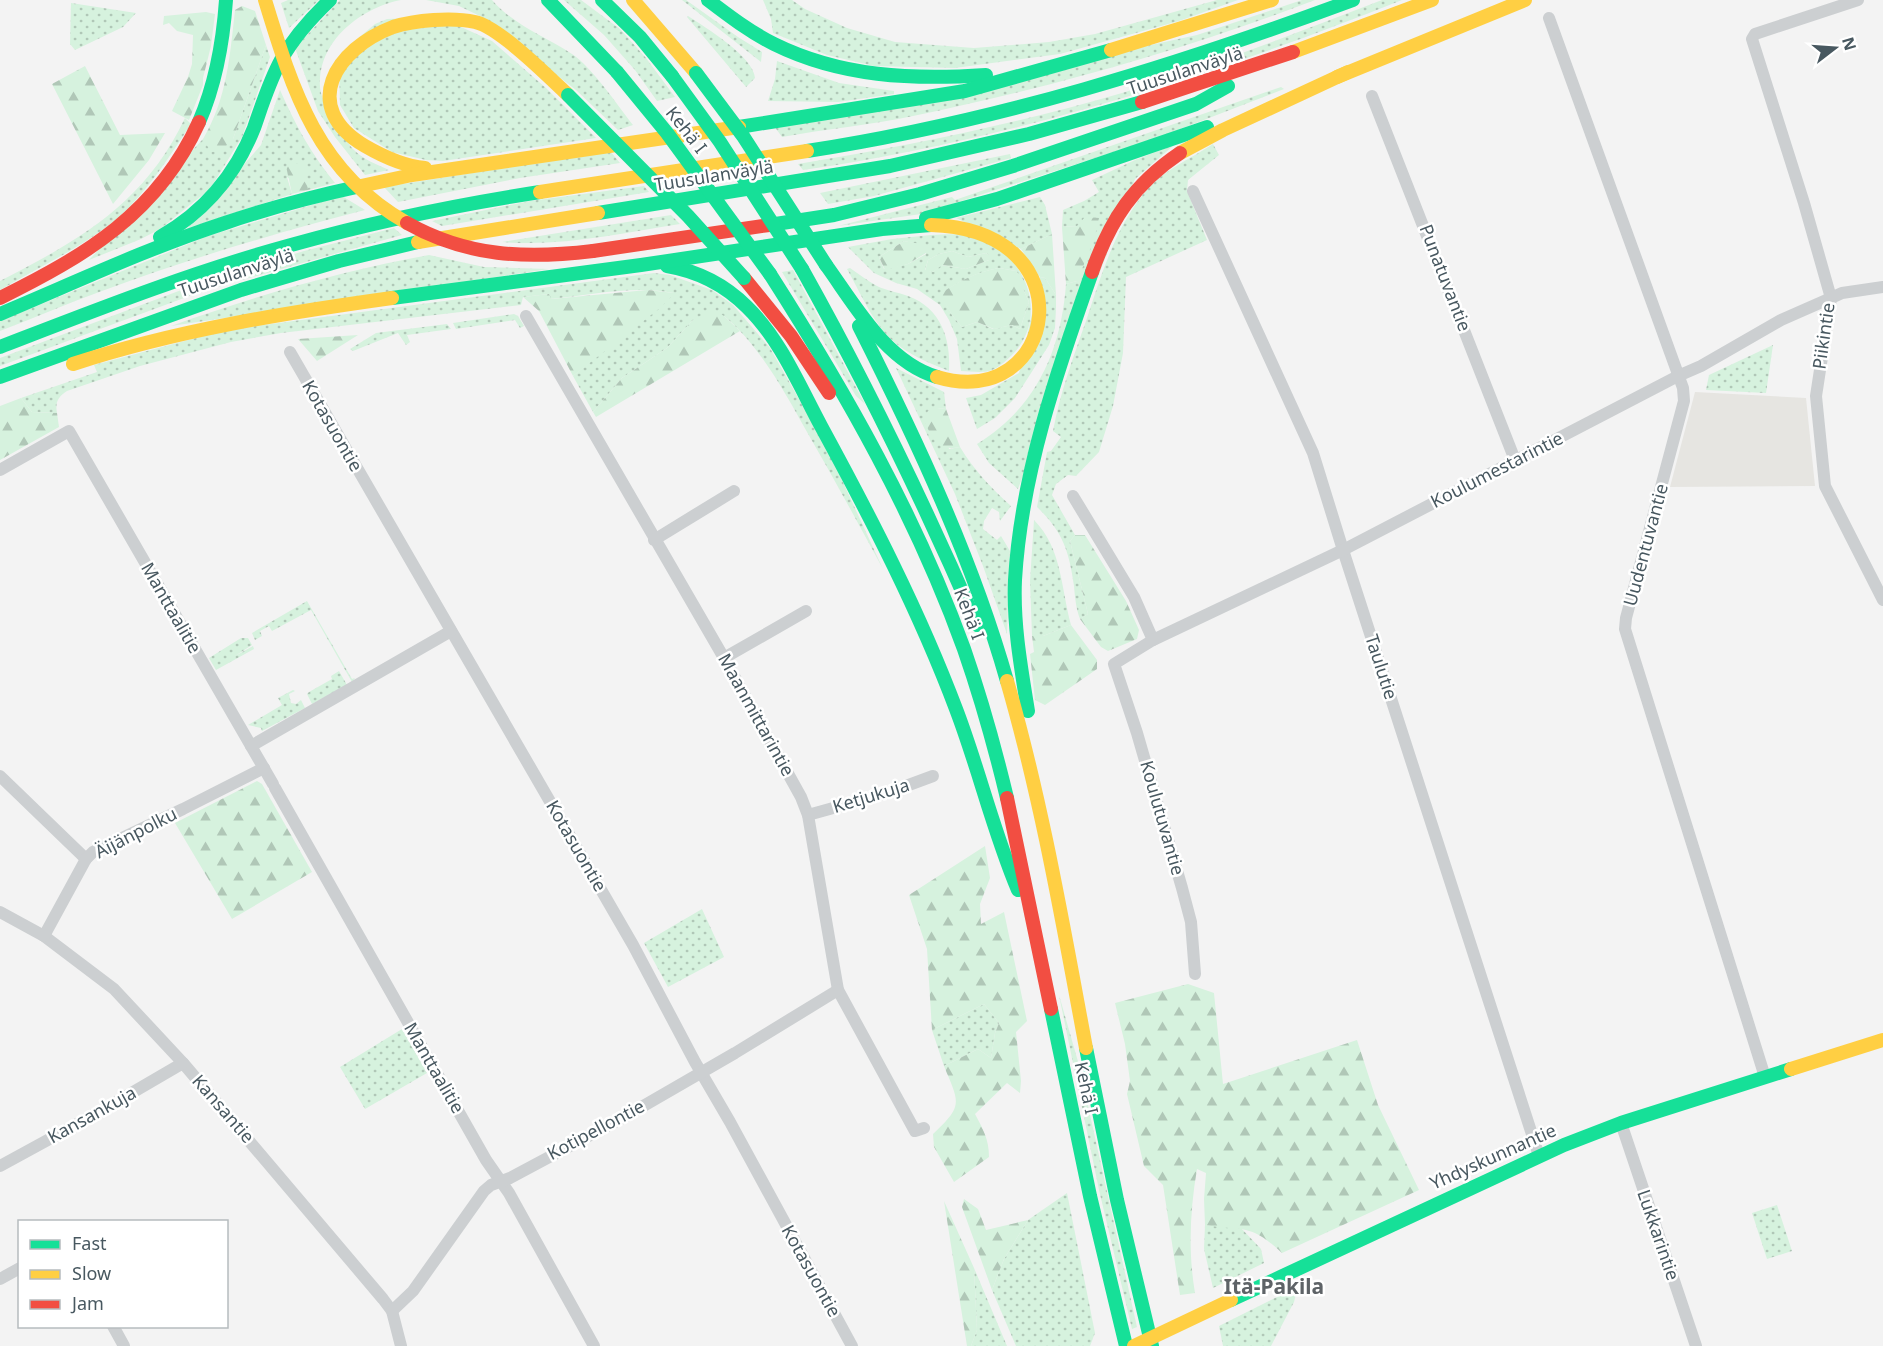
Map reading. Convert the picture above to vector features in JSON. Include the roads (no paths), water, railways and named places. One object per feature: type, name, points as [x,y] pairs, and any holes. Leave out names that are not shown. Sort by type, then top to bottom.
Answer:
[{"type":"main road","points":[[0,298],[55,270],[95,246],[136,212],[165,180],[191,141],[208,104],[216,77],[224,33],[226,0]]},
{"type":"main road","points":[[265,0],[288,72],[311,125],[340,168],[382,208],[418,231],[439,239],[487,252],[537,256],[593,251],[834,215],[920,194],[1013,166],[1196,104],[1271,62]]},
{"type":"main road","points":[[77,282],[165,235],[183,223],[216,194],[242,157],[274,72],[285,53],[312,16],[330,0]]},
{"type":"main road","name":"Kehä I","points":[[548,0],[617,72],[722,207],[770,274],[813,340],[884,469],[938,584],[964,650],[995,752],[1034,923],[1095,1216],[1126,1346]]},
{"type":"main road","points":[[602,0],[640,37],[672,76],[720,142],[802,269],[875,401],[1016,711]]},
{"type":"main road","name":"Kehä I","points":[[633,0],[696,73],[743,136],[826,265],[894,393],[967,557],[1016,711],[1047,839],[1114,1186],[1152,1346]]},
{"type":"main road","points":[[708,0],[747,29],[779,47],[836,69],[904,79],[940,79],[1049,67]]},
{"type":"main road","points":[[0,314],[203,231],[279,206],[375,182],[965,91],[1147,40],[1272,0]]},
{"type":"main road","name":"Tuusulanväylä","points":[[0,347],[197,274],[312,239],[386,220],[528,193],[827,148],[995,114],[1074,94],[1182,62],[1353,0]]},
{"type":"main road","name":"Tuusulanväylä","points":[[0,377],[205,301],[309,269],[394,247],[943,155],[1126,109],[1271,62],[1432,0]]},
{"type":"main road","points":[[864,232],[937,216],[997,199],[1134,153],[1348,72],[1525,0]]},
{"type":"main road","points":[[425,7],[457,14],[485,27],[516,50],[568,95],[688,216],[744,278],[791,336],[837,407],[884,469]]},
{"type":"main road","points":[[346,39],[334,58],[328,80],[333,108],[347,133],[374,153],[402,163],[421,168],[462,167]]},
{"type":"main road","points":[[1047,839],[1016,623],[1015,583],[1019,535],[1032,465],[1065,351],[1100,252],[1112,225],[1141,184],[1178,155],[1206,138],[1348,72]]},
{"type":"main road","points":[[0,386],[139,343],[278,314],[592,272],[864,232],[936,224],[961,227],[994,238],[1014,252],[1024,263],[1035,284],[1040,303],[1039,325],[1029,349],[1010,369],[988,379],[953,382],[921,371],[892,350],[826,265]]},
{"type":"main road","points":[[592,272],[669,266],[688,270],[731,293],[748,308],[768,332],[867,511],[906,594],[972,752],[1004,859],[1034,923]]},
{"type":"main road","name":"Yhdyskunnantie","points":[[1134,1346],[1539,1156],[1621,1124],[1883,1040]]},
{"type":"street","name":"Piikintie","points":[[1858,0],[1755,34],[1752,39],[1804,203],[1831,298],[1816,396],[1825,486],[1883,600]]},
{"type":"street","name":"Uudentuvantie","points":[[1549,18],[1683,388],[1684,401],[1625,629],[1765,1077]]},
{"type":"street","name":"Punatuvantie","points":[[1372,96],[1515,460]]},
{"type":"street","name":"Taulutie","points":[[1193,191],[1313,453],[1539,1156]]},
{"type":"street","name":"Koulumestarintie","points":[[1114,664],[1153,640],[1343,550],[1701,366],[1781,320],[1842,293],[1883,287]]},
{"type":"street","name":"Maanmittarintie","points":[[526,315],[654,540],[724,657],[801,797],[808,815],[838,990],[915,1131],[924,1128]]},
{"type":"street","name":"Kotasuontie","points":[[290,352],[633,945],[700,1072],[730,1122],[852,1346]]},
{"type":"street","name":"Manttaalitie","points":[[0,470],[69,431],[264,768],[486,1160],[509,1193],[594,1346]]},
{"type":"street","points":[[654,540],[734,491]]},
{"type":"street","points":[[1073,496],[1134,597],[1153,640]]},
{"type":"street","points":[[724,657],[806,611]]},
{"type":"street","points":[[251,746],[451,631]]},
{"type":"street","name":"Koulutuvantie","points":[[1114,664],[1126,697],[1191,922],[1195,974]]},
{"type":"street","name":"Äijänpolku","points":[[44,936],[86,859],[93,852],[264,768]]},
{"type":"street","points":[[0,776],[86,859]]},
{"type":"street","name":"Ketjukuja","points":[[808,815],[887,793],[933,776]]},
{"type":"street","name":"Kansantie","points":[[0,912],[44,936],[114,988],[183,1063],[392,1311],[401,1346]]},
{"type":"street","name":"Kotipellontie","points":[[392,1311],[413,1292],[484,1191],[491,1185],[595,1133],[735,1053],[838,990]]},
{"type":"street","name":"Kansankuja","points":[[0,1166],[183,1063]]},
{"type":"street","name":"Lukkarintie","points":[[1621,1124],[1696,1346]]},
{"type":"street","points":[[0,1279],[18,1269]]},
{"type":"street","points":[[113,1328],[124,1346]]},
{"type":"district","name":"Itä-Pakila","points":[[1274,1287]]}]
